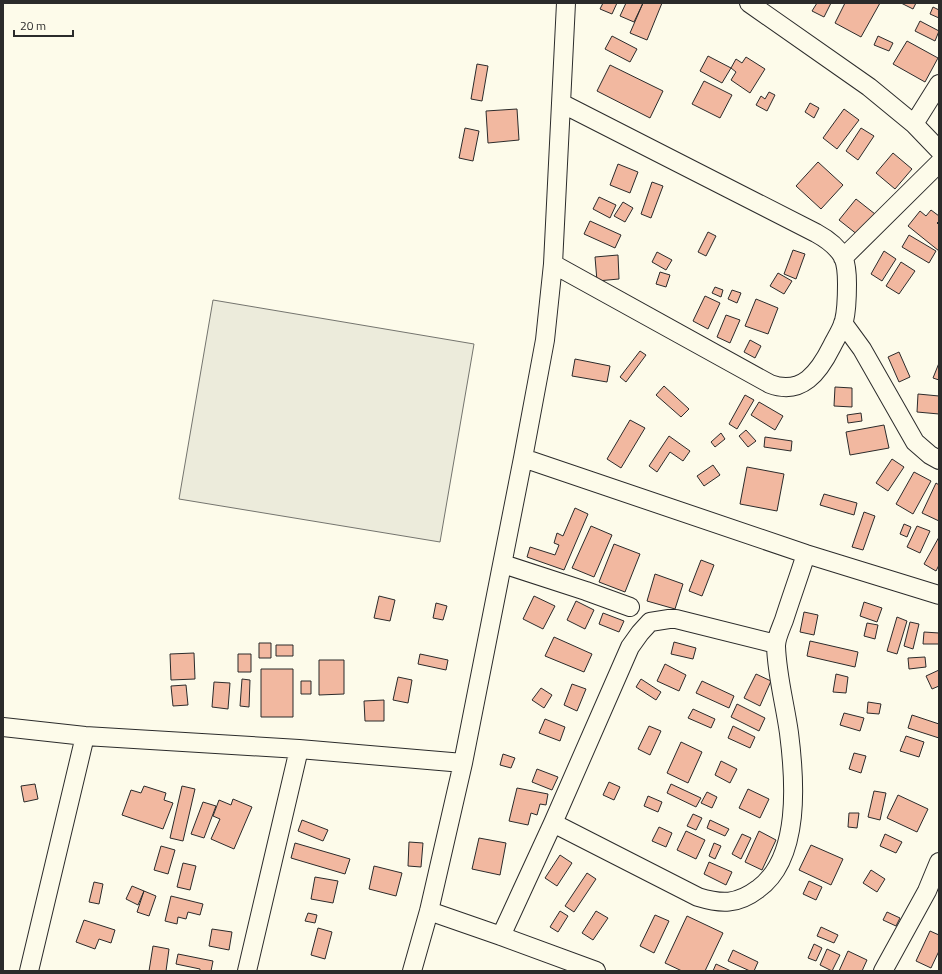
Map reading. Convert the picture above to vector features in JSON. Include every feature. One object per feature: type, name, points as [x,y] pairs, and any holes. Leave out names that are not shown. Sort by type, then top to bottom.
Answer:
[{"type":"street","points":[[412,971],[429,911],[464,763],[545,340],[553,264],[566,3]]},
{"type":"street","points":[[749,3],[870,86],[914,124],[939,150]]},
{"type":"street","points":[[914,124],[939,84]]},
{"type":"street","points":[[553,264],[776,386],[785,388],[796,387],[820,368],[843,323],[847,307],[847,283],[843,258],[836,247],[828,240],[816,232],[561,103]]},
{"type":"street","points":[[843,258],[939,163]]},
{"type":"street","points":[[843,323],[862,349],[915,442],[930,455],[939,460]]},
{"type":"street","points":[[523,458],[806,554],[939,595]]},
{"type":"street","points":[[553,823],[698,896],[712,901],[728,902],[737,900],[754,893],[764,885],[774,873],[785,854],[791,831],[793,784],[791,752],[789,732],[782,698],[776,644],[806,554]]},
{"type":"street","points":[[502,564],[630,607]]},
{"type":"street","points":[[501,936],[553,823],[630,647],[650,622],[662,619],[676,619],[776,644]]},
{"type":"street","points":[[3,727],[85,736],[299,749],[464,763]]},
{"type":"street","points":[[29,971],[85,736]]},
{"type":"street","points":[[247,971],[299,749]]},
{"type":"street","points":[[883,971],[933,894],[939,862]]},
{"type":"street","points":[[429,911],[596,971]]},
{"type":"shaded area","points":[[213,300],[474,344],[440,542],[179,499]]},
{"type":"building","points":[[603,3],[617,3],[612,14],[600,9]]},
{"type":"building","points":[[626,3],[643,3],[634,22],[620,16]]},
{"type":"building","points":[[643,3],[662,3],[647,40],[630,33]]},
{"type":"building","points":[[817,3],[831,3],[824,17],[812,11]]},
{"type":"building","points":[[845,3],[880,3],[861,37],[835,23]]},
{"type":"building","points":[[901,3],[916,3],[913,9]]},
{"type":"building","points":[[933,7],[939,10],[939,18],[930,14]]},
{"type":"building","points":[[920,21],[939,31],[935,41],[915,31]]},
{"type":"building","points":[[612,36],[637,49],[630,62],[605,49]]},
{"type":"building","points":[[878,36],[893,43],[889,51],[874,45]]},
{"type":"building","points":[[907,41],[938,58],[925,82],[893,64]]},
{"type":"building","points":[[708,56],[731,68],[722,83],[700,71]]},
{"type":"building","points":[[746,57],[765,69],[750,93],[731,80],[736,72],[731,68],[736,59],[742,63]]},
{"type":"building","points":[[477,64],[488,66],[482,101],[471,99]]},
{"type":"building","points":[[610,65],[663,91],[650,118],[597,91]]},
{"type":"building","points":[[704,81],[732,95],[720,118],[692,104]]},
{"type":"building","points":[[769,92],[775,95],[767,111],[756,105],[761,96],[765,99]]},
{"type":"building","points":[[810,103],[819,108],[814,118],[805,112]]},
{"type":"building","points":[[517,109],[519,140],[488,143],[486,111]]},
{"type":"building","points":[[844,109],[859,120],[837,149],[823,138]]},
{"type":"building","points":[[465,128],[479,131],[473,161],[459,158]]},
{"type":"building","points":[[861,128],[874,136],[858,160],[846,151]]},
{"type":"building","points":[[893,153],[912,169],[895,189],[876,173]]},
{"type":"building","points":[[818,162],[843,185],[821,209],[796,186]]},
{"type":"building","points":[[618,164],[638,172],[630,193],[610,185]]},
{"type":"building","points":[[652,182],[663,186],[651,218],[641,214]]},
{"type":"building","points":[[599,197],[616,205],[610,218],[593,209]]},
{"type":"building","points":[[856,199],[875,214],[858,235],[839,220]]},
{"type":"building","points":[[623,202],[633,208],[625,222],[614,216]]},
{"type":"building","points":[[931,210],[939,216],[939,221],[937,223],[939,225],[939,251],[908,226],[920,211],[926,216]]},
{"type":"building","points":[[590,221],[621,235],[615,248],[584,234]]},
{"type":"building","points":[[708,232],[716,236],[706,256],[698,252]]},
{"type":"building","points":[[909,235],[936,251],[929,263],[902,247]]},
{"type":"building","points":[[793,250],[805,254],[796,279],[784,274]]},
{"type":"building","points":[[884,251],[896,259],[882,281],[871,274]]},
{"type":"building","points":[[657,252],[672,260],[666,270],[652,262]]},
{"type":"building","points":[[618,255],[619,279],[597,281],[595,257]]},
{"type":"building","points":[[901,262],[915,271],[899,294],[886,286]]},
{"type":"building","points":[[660,272],[670,275],[666,287],[656,284]]},
{"type":"building","points":[[778,273],[792,281],[784,294],[770,286]]},
{"type":"building","points":[[715,287],[723,290],[721,297],[712,293]]},
{"type":"building","points":[[732,290],[741,293],[737,303],[728,299]]},
{"type":"building","points":[[705,296],[720,303],[708,329],[693,321]]},
{"type":"building","points":[[756,299],[778,308],[768,334],[745,326]]},
{"type":"building","points":[[726,315],[740,320],[730,343],[717,337]]},
{"type":"building","points":[[750,340],[761,346],[755,358],[744,352]]},
{"type":"building","points":[[640,351],[646,355],[626,382],[620,377]]},
{"type":"building","points":[[899,352],[910,377],[899,382],[888,357]]},
{"type":"building","points":[[575,359],[610,366],[607,382],[572,376]]},
{"type":"building","points":[[939,363],[939,380],[933,378]]},
{"type":"building","points":[[664,386],[689,409],[681,417],[656,395]]},
{"type":"building","points":[[835,387],[852,388],[852,407],[834,406]]},
{"type":"building","points":[[918,394],[939,396],[939,414],[917,412]]},
{"type":"building","points":[[745,395],[754,400],[737,429],[729,424]]},
{"type":"building","points":[[759,402],[783,416],[775,430],[751,415]]},
{"type":"building","points":[[861,413],[862,421],[848,423],[847,415]]},
{"type":"building","points":[[630,420],[645,428],[621,468],[607,459]]},
{"type":"building","points":[[884,425],[889,448],[850,455],[846,432]]},
{"type":"building","points":[[746,430],[756,441],[748,447],[739,436]]},
{"type":"building","points":[[721,433],[725,439],[715,447],[711,442]]},
{"type":"building","points":[[669,436],[690,451],[683,461],[670,452],[657,472],[649,466]]},
{"type":"building","points":[[765,437],[792,441],[791,451],[764,447]]},
{"type":"building","points":[[892,459],[904,467],[888,491],[876,483]]},
{"type":"building","points":[[713,465],[720,475],[704,486],[697,476]]},
{"type":"building","points":[[747,467],[784,474],[777,511],[740,504]]},
{"type":"building","points":[[914,472],[931,481],[913,514],[896,504]]},
{"type":"building","points":[[936,483],[939,485],[939,521],[922,513]]},
{"type":"building","points":[[824,494],[857,503],[854,515],[820,505]]},
{"type":"building","points":[[575,508],[588,514],[564,570],[527,557],[530,547],[555,555],[559,545],[554,543],[557,533],[563,536]]},
{"type":"building","points":[[864,512],[875,516],[863,550],[852,547]]},
{"type":"building","points":[[904,524],[911,527],[907,537],[900,534]]},
{"type":"building","points":[[591,526],[612,535],[594,577],[572,568]]},
{"type":"building","points":[[917,526],[930,531],[920,553],[907,547]]},
{"type":"building","points":[[939,537],[939,565],[936,571],[924,564]]},
{"type":"building","points":[[614,544],[640,554],[625,592],[599,582]]},
{"type":"building","points":[[701,560],[714,565],[702,596],[689,591]]},
{"type":"building","points":[[655,574],[683,584],[675,609],[647,601]]},
{"type":"building","points":[[379,596],[395,600],[390,621],[374,618]]},
{"type":"building","points":[[534,596],[555,606],[543,629],[523,619]]},
{"type":"building","points":[[576,601],[594,610],[585,629],[567,620]]},
{"type":"building","points":[[864,602],[882,608],[877,622],[860,616]]},
{"type":"building","points":[[436,603],[447,606],[443,620],[433,618]]},
{"type":"building","points":[[804,612],[818,615],[814,635],[800,632]]},
{"type":"building","points":[[603,613],[624,621],[619,632],[599,624]]},
{"type":"building","points":[[897,617],[907,621],[897,654],[887,651]]},
{"type":"building","points":[[910,622],[919,624],[913,649],[904,646]]},
{"type":"building","points":[[867,623],[878,625],[875,639],[864,636]]},
{"type":"building","points":[[924,632],[939,633],[939,644],[923,644]]},
{"type":"building","points":[[554,637],[592,654],[584,672],[545,656]]},
{"type":"building","points":[[810,641],[858,652],[855,667],[807,656]]},
{"type":"building","points":[[674,642],[696,648],[693,659],[671,654]]},
{"type":"building","points":[[259,643],[271,643],[271,658],[259,658]]},
{"type":"building","points":[[276,645],[293,645],[293,656],[276,656]]},
{"type":"building","points":[[194,653],[195,679],[171,680],[170,654]]},
{"type":"building","points":[[238,654],[251,654],[251,672],[238,672]]},
{"type":"building","points":[[420,654],[448,660],[446,670],[418,664]]},
{"type":"building","points":[[925,657],[926,667],[909,669],[908,658]]},
{"type":"building","points":[[319,660],[344,660],[344,694],[319,695]]},
{"type":"building","points":[[665,664],[686,675],[679,691],[657,681]]},
{"type":"building","points":[[261,669],[293,669],[293,717],[261,717]]},
{"type":"building","points":[[939,670],[939,686],[932,689],[926,676]]},
{"type":"building","points":[[756,674],[771,681],[760,706],[744,698]]},
{"type":"building","points":[[836,674],[848,677],[846,693],[833,692]]},
{"type":"building","points":[[398,677],[412,680],[408,703],[393,700]]},
{"type":"building","points":[[242,679],[250,680],[249,707],[240,706]]},
{"type":"building","points":[[641,679],[661,692],[656,700],[636,687]]},
{"type":"building","points":[[301,681],[311,681],[311,694],[301,694]]},
{"type":"building","points":[[702,681],[734,696],[729,708],[696,693]]},
{"type":"building","points":[[214,682],[230,683],[228,709],[212,707]]},
{"type":"building","points":[[572,684],[586,689],[577,711],[564,705]]},
{"type":"building","points":[[186,685],[188,705],[173,706],[171,686]]},
{"type":"building","points":[[541,688],[552,695],[544,708],[532,700]]},
{"type":"building","points":[[384,700],[384,721],[365,721],[364,701]]},
{"type":"building","points":[[868,702],[881,704],[879,714],[867,713]]},
{"type":"building","points":[[737,704],[765,718],[759,731],[731,717]]},
{"type":"building","points":[[693,709],[715,719],[711,728],[688,718]]},
{"type":"building","points":[[844,713],[864,718],[860,731],[840,725]]},
{"type":"building","points":[[912,715],[939,724],[939,738],[908,728]]},
{"type":"building","points":[[545,719],[565,727],[560,741],[539,733]]},
{"type":"building","points":[[649,726],[661,731],[650,755],[638,749]]},
{"type":"building","points":[[733,726],[755,737],[750,748],[728,738]]},
{"type":"building","points":[[906,736],[924,742],[919,757],[900,751]]},
{"type":"building","points":[[681,742],[702,752],[688,783],[667,773]]},
{"type":"building","points":[[854,753],[866,756],[861,773],[849,769]]},
{"type":"building","points":[[503,754],[515,758],[511,768],[500,765]]},
{"type":"building","points":[[721,761],[737,769],[730,783],[715,775]]},
{"type":"building","points":[[537,769],[558,777],[552,790],[532,782]]},
{"type":"building","points":[[609,782],[620,787],[614,800],[603,795]]},
{"type":"building","points":[[35,784],[38,799],[24,802],[21,786]]},
{"type":"building","points":[[671,784],[701,798],[696,807],[667,793]]},
{"type":"building","points":[[144,786],[166,793],[164,800],[173,803],[163,829],[122,815],[131,790],[141,793]]},
{"type":"building","points":[[182,786],[195,789],[183,841],[170,838]]},
{"type":"building","points":[[517,788],[548,794],[546,805],[540,804],[537,815],[531,813],[528,825],[509,821]]},
{"type":"building","points":[[748,789],[769,799],[760,818],[739,808]]},
{"type":"building","points":[[874,791],[886,793],[880,820],[868,817]]},
{"type":"building","points":[[707,792],[717,797],[712,808],[701,803]]},
{"type":"building","points":[[898,795],[928,809],[917,832],[887,818]]},
{"type":"building","points":[[648,796],[662,802],[658,812],[644,806]]},
{"type":"building","points":[[233,799],[252,807],[234,849],[211,839],[220,819],[213,816],[219,800],[231,805]]},
{"type":"building","points":[[203,802],[216,806],[204,838],[191,834]]},
{"type":"building","points":[[849,813],[859,813],[857,828],[848,827]]},
{"type":"building","points":[[693,814],[702,818],[696,830],[687,826]]},
{"type":"building","points":[[302,820],[328,830],[323,841],[298,831]]},
{"type":"building","points":[[710,820],[729,829],[725,836],[707,828]]},
{"type":"building","points":[[659,827],[672,833],[666,847],[652,841]]},
{"type":"building","points":[[686,831],[705,840],[696,859],[677,850]]},
{"type":"building","points":[[759,831],[776,840],[762,870],[745,862]]},
{"type":"building","points":[[742,834],[751,838],[741,859],[732,854]]},
{"type":"building","points":[[885,834],[902,842],[896,853],[880,846]]},
{"type":"building","points":[[479,838],[506,843],[500,875],[472,869]]},
{"type":"building","points":[[409,842],[423,843],[421,867],[408,866]]},
{"type":"building","points":[[295,843],[350,859],[345,874],[291,858]]},
{"type":"building","points":[[714,843],[721,846],[715,859],[709,856]]},
{"type":"building","points":[[811,845],[843,859],[831,885],[799,870]]},
{"type":"building","points":[[161,846],[175,850],[168,874],[154,870]]},
{"type":"building","points":[[560,855],[572,863],[557,886],[545,878]]},
{"type":"building","points":[[709,862],[732,872],[726,885],[704,874]]},
{"type":"building","points":[[183,863],[196,866],[190,890],[177,887]]},
{"type":"building","points":[[374,866],[402,873],[396,896],[369,889]]},
{"type":"building","points":[[871,870],[885,879],[877,892],[863,883]]},
{"type":"building","points":[[587,873],[596,879],[574,912],[565,906]]},
{"type":"building","points":[[315,877],[338,881],[333,903],[311,899]]},
{"type":"building","points":[[809,881],[822,887],[816,900],[803,894]]},
{"type":"building","points":[[94,882],[103,884],[99,904],[89,902]]},
{"type":"building","points":[[132,886],[144,891],[138,905],[126,899]]},
{"type":"building","points":[[144,891],[156,896],[149,916],[137,912]]},
{"type":"building","points":[[171,896],[203,904],[200,915],[188,912],[186,919],[178,917],[177,924],[165,921]]},
{"type":"building","points":[[560,911],[568,916],[558,932],[550,927]]},
{"type":"building","points":[[596,911],[608,918],[593,940],[582,933]]},
{"type":"building","points":[[887,912],[900,918],[896,926],[883,920]]},
{"type":"building","points":[[308,913],[317,915],[315,923],[305,921]]},
{"type":"building","points":[[655,915],[669,921],[654,953],[640,946]]},
{"type":"building","points":[[687,916],[723,933],[705,971],[682,971],[665,963]]},
{"type":"building","points":[[84,920],[115,930],[111,943],[99,939],[95,949],[76,942]]},
{"type":"building","points":[[821,927],[838,935],[834,943],[817,936]]},
{"type":"building","points":[[318,928],[332,932],[325,959],[311,955]]},
{"type":"building","points":[[212,929],[232,932],[229,950],[209,946]]},
{"type":"building","points":[[930,931],[939,935],[939,951],[931,968],[916,961]]},
{"type":"building","points":[[814,944],[822,948],[816,961],[808,958]]},
{"type":"building","points":[[153,946],[169,949],[166,971],[149,971]]},
{"type":"building","points":[[827,949],[840,955],[832,971],[820,965]]},
{"type":"building","points":[[733,950],[758,962],[754,971],[750,971],[728,961]]},
{"type":"building","points":[[848,951],[867,960],[862,971],[839,971]]},
{"type":"building","points":[[178,954],[213,961],[211,971],[200,971],[200,969],[176,964]]},
{"type":"building","points":[[716,964],[731,971],[713,971]]}]
